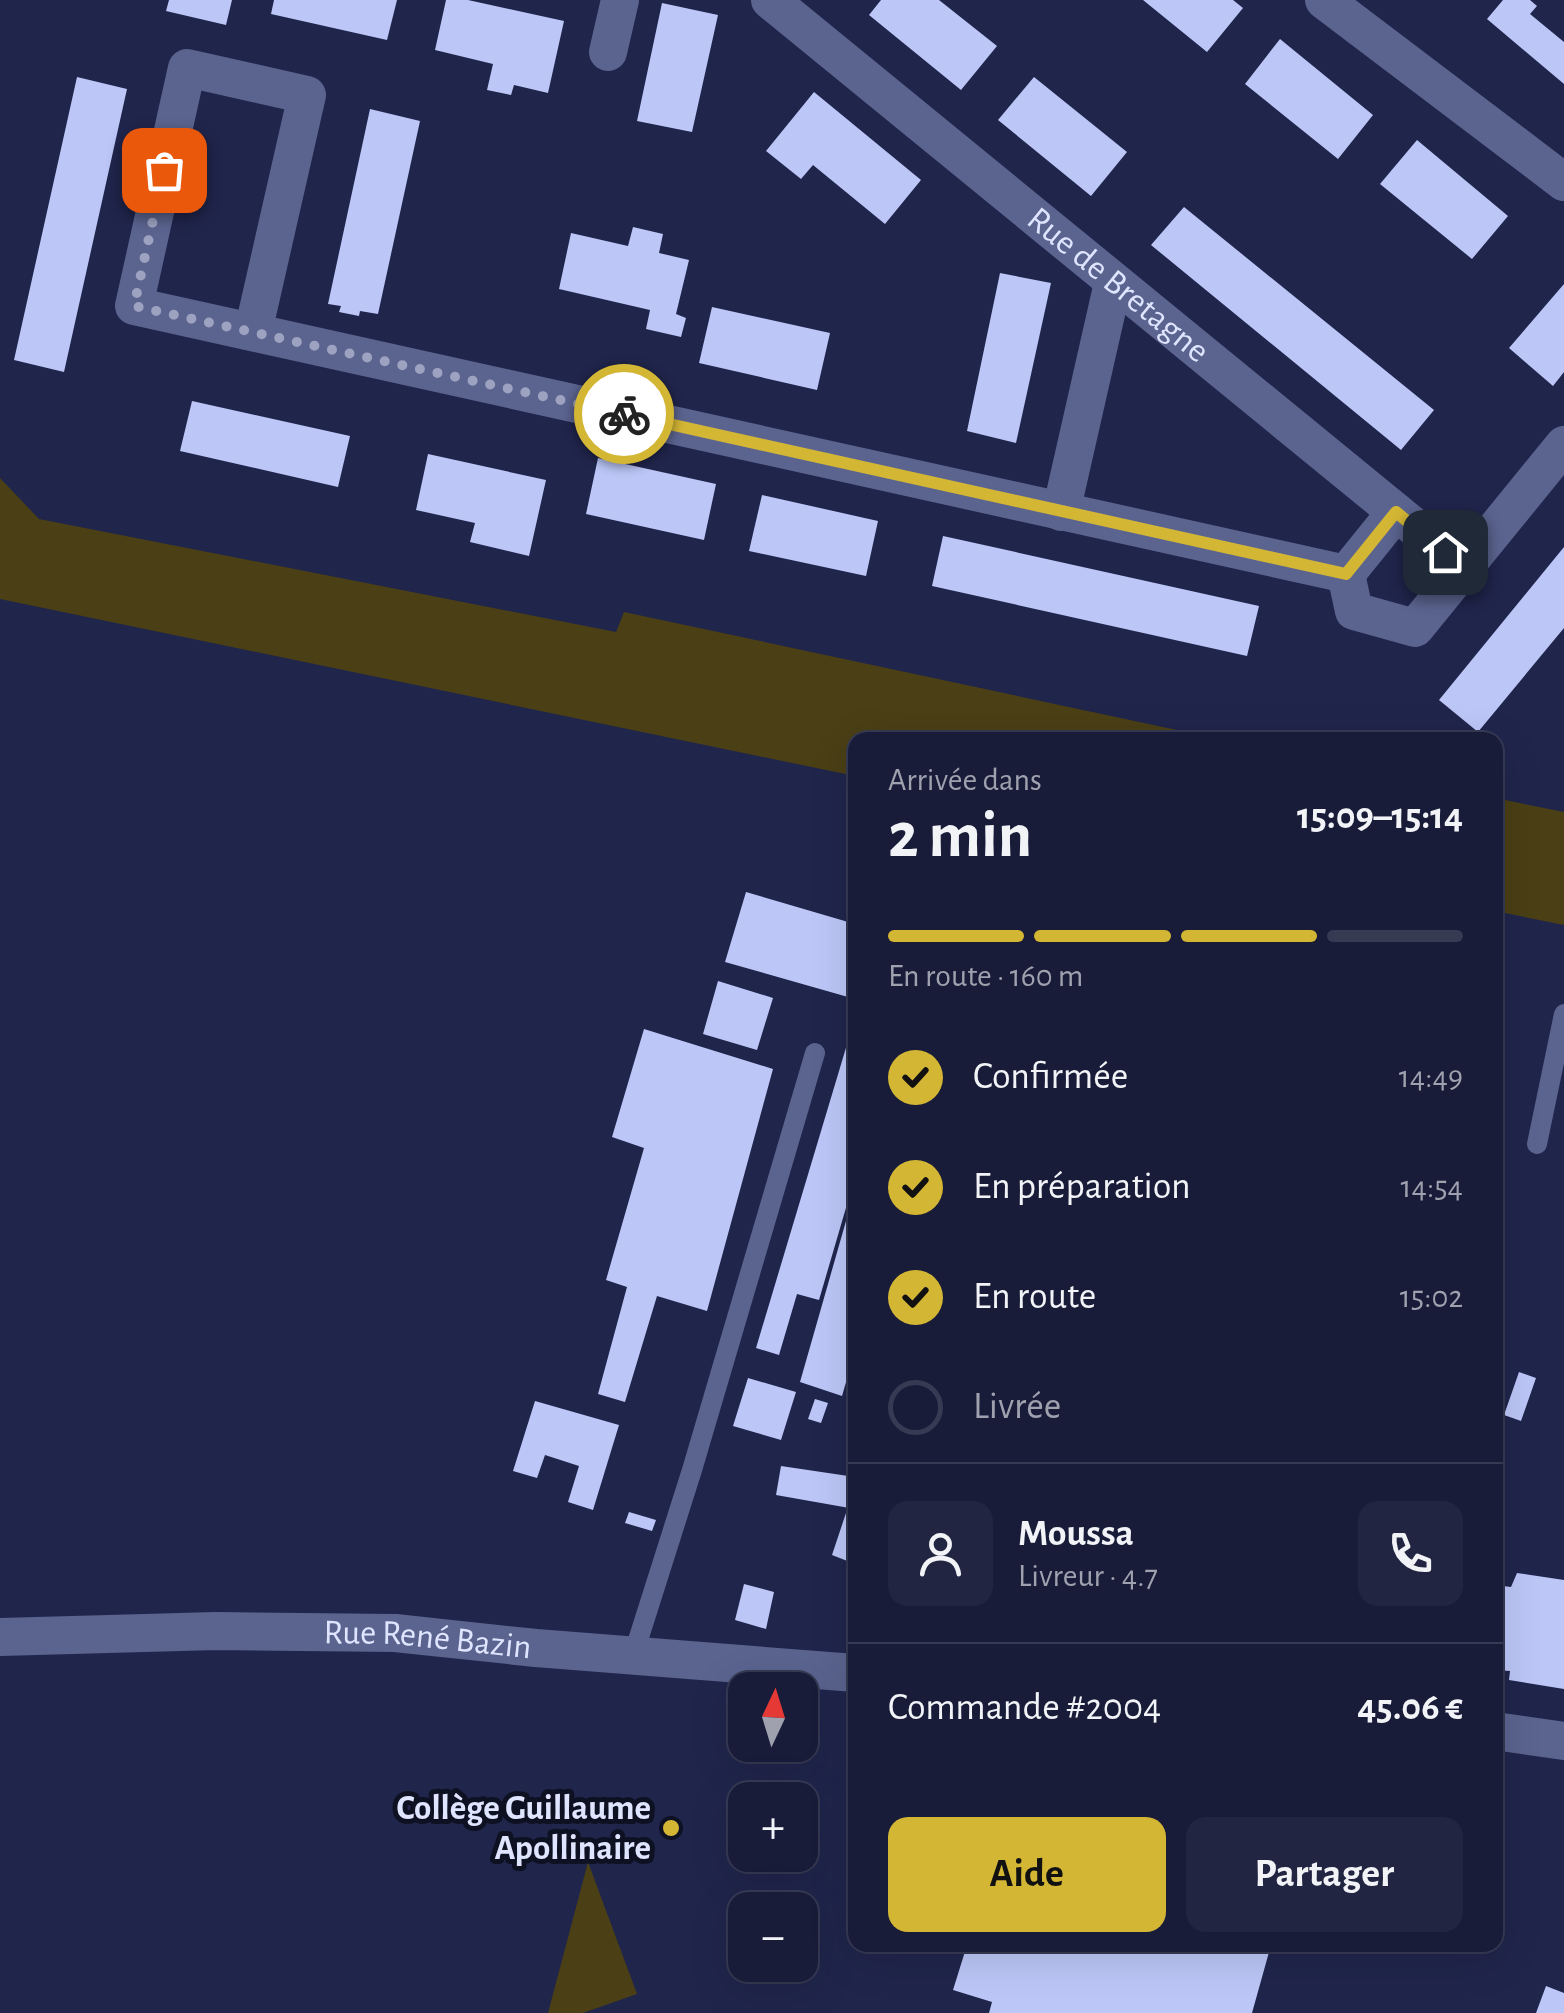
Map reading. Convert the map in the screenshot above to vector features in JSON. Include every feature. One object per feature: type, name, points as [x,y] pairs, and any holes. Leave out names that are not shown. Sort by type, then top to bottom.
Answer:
[{"type":"street","points":[[608,52],[620,0]]},
{"type":"street","name":"Rue de Bretagne","points":[[770,0],[1445,552],[1474,554]]},
{"type":"street","points":[[1324,0],[1564,182]]},
{"type":"street","points":[[253,332],[306,95],[187,68],[134,306],[1346,574]]},
{"type":"street","points":[[1061,512],[1113,284]]},
{"type":"street","points":[[1346,574],[1354,612],[1415,628],[1564,445]]},
{"type":"street","points":[[1346,574],[1396,512]]},
{"type":"street","name":"Rue René Bazin","points":[[0,1637],[216,1631],[395,1633],[848,1672]]},
{"type":"street","points":[[1503,1732],[1564,1741]]},
{"type":"lane","points":[[1537,1144],[1564,1014]]},
{"type":"lane","points":[[633,1656],[692,1470],[814,1053]]},
{"type":"shaded area","points":[[0,478],[39,519],[616,632],[624,612],[1186,732],[848,732],[848,775],[0,599]]},
{"type":"shaded area","points":[[1503,800],[1564,812],[1564,925],[1503,913]]},
{"type":"shaded area","points":[[588,1862],[637,1994],[583,2013],[548,2013]]},
{"type":"building","points":[[169,0],[232,0],[226,25],[166,11]]},
{"type":"building","points":[[274,0],[397,0],[387,40],[271,14]]},
{"type":"building","points":[[446,0],[468,0],[564,21],[548,93],[514,85],[511,95],[487,90],[493,64],[435,50]]},
{"type":"building","points":[[881,0],[939,0],[997,46],[961,90],[869,15]]},
{"type":"building","points":[[1143,0],[1233,0],[1243,8],[1207,52]]},
{"type":"building","points":[[1503,0],[1530,0],[1537,6],[1530,14],[1564,42],[1564,84],[1487,19]]},
{"type":"building","points":[[662,3],[718,15],[692,132],[637,121]]},
{"type":"building","points":[[1280,39],[1373,115],[1338,159],[1245,84]]},
{"type":"building","points":[[77,77],[127,89],[64,372],[14,360]]},
{"type":"building","points":[[1034,77],[1127,152],[1091,196],[998,120]]},
{"type":"building","points":[[814,92],[921,180],[885,224],[813,165],[801,179],[766,151]]},
{"type":"building","points":[[370,109],[420,121],[378,314],[360,311],[359,316],[339,312],[341,306],[328,304]]},
{"type":"building","points":[[1417,140],[1508,216],[1472,259],[1380,184]]},
{"type":"building","points":[[1184,207],[1434,410],[1401,450],[1151,245]]},
{"type":"building","points":[[633,227],[663,234],[659,253],[689,260],[676,314],[686,318],[681,337],[646,329],[650,310],[559,289],[571,233],[628,246]]},
{"type":"building","points":[[1000,273],[1051,283],[1016,443],[967,431]]},
{"type":"building","points":[[1564,284],[1564,372],[1553,386],[1509,348]]},
{"type":"building","points":[[712,307],[830,333],[817,390],[699,363]]},
{"type":"building","points":[[192,401],[350,436],[338,487],[180,451]]},
{"type":"building","points":[[428,454],[546,480],[529,556],[470,542],[475,523],[416,510]]},
{"type":"building","points":[[598,458],[716,484],[704,540],[586,514]]},
{"type":"building","points":[[762,495],[878,521],[866,576],[749,551]]},
{"type":"building","points":[[943,536],[1259,606],[1247,656],[932,586]]},
{"type":"building","points":[[1564,547],[1564,628],[1478,732],[1439,700]]},
{"type":"building","points":[[746,892],[848,922],[848,997],[725,962]]},
{"type":"building","points":[[718,981],[773,998],[757,1050],[703,1034]]},
{"type":"building","points":[[644,1029],[773,1069],[707,1311],[657,1296],[625,1402],[598,1394],[627,1287],[606,1280],[644,1148],[612,1137]]},
{"type":"building","points":[[848,1041],[848,1201],[819,1300],[797,1294],[779,1355],[756,1348]]},
{"type":"building","points":[[848,1214],[848,1375],[842,1396],[800,1382]]},
{"type":"building","points":[[1519,1372],[1536,1378],[1521,1421],[1504,1415]]},
{"type":"building","points":[[748,1378],[796,1392],[781,1440],[733,1426]]},
{"type":"building","points":[[815,1399],[828,1403],[821,1423],[808,1419]]},
{"type":"building","points":[[535,1401],[619,1425],[593,1510],[568,1502],[579,1466],[545,1455],[537,1478],[513,1471]]},
{"type":"building","points":[[781,1466],[848,1476],[848,1508],[776,1495]]},
{"type":"building","points":[[629,1512],[656,1520],[652,1531],[625,1523]]},
{"type":"building","points":[[846,1513],[848,1514],[848,1561],[832,1555]]},
{"type":"building","points":[[1517,1573],[1564,1580],[1564,1689],[1509,1680],[1510,1671],[1503,1671],[1503,1586],[1511,1587]]},
{"type":"building","points":[[744,1584],[774,1592],[766,1629],[735,1620]]},
{"type":"building","points":[[965,1952],[1269,1952],[1252,2013],[989,2013],[992,2002],[953,1990]]},
{"type":"building","points":[[1546,1986],[1564,1993],[1564,2013],[1536,2013]]},
{"type":"way so far","points":[[164,170],[134,306],[624,414]]},
{"type":"place","name":"Collège Guillaume Apollinaire","points":[[671,1828]]},
{"type":"route","points":[[624,414],[1346,574],[1396,512],[1445,552]]}]
